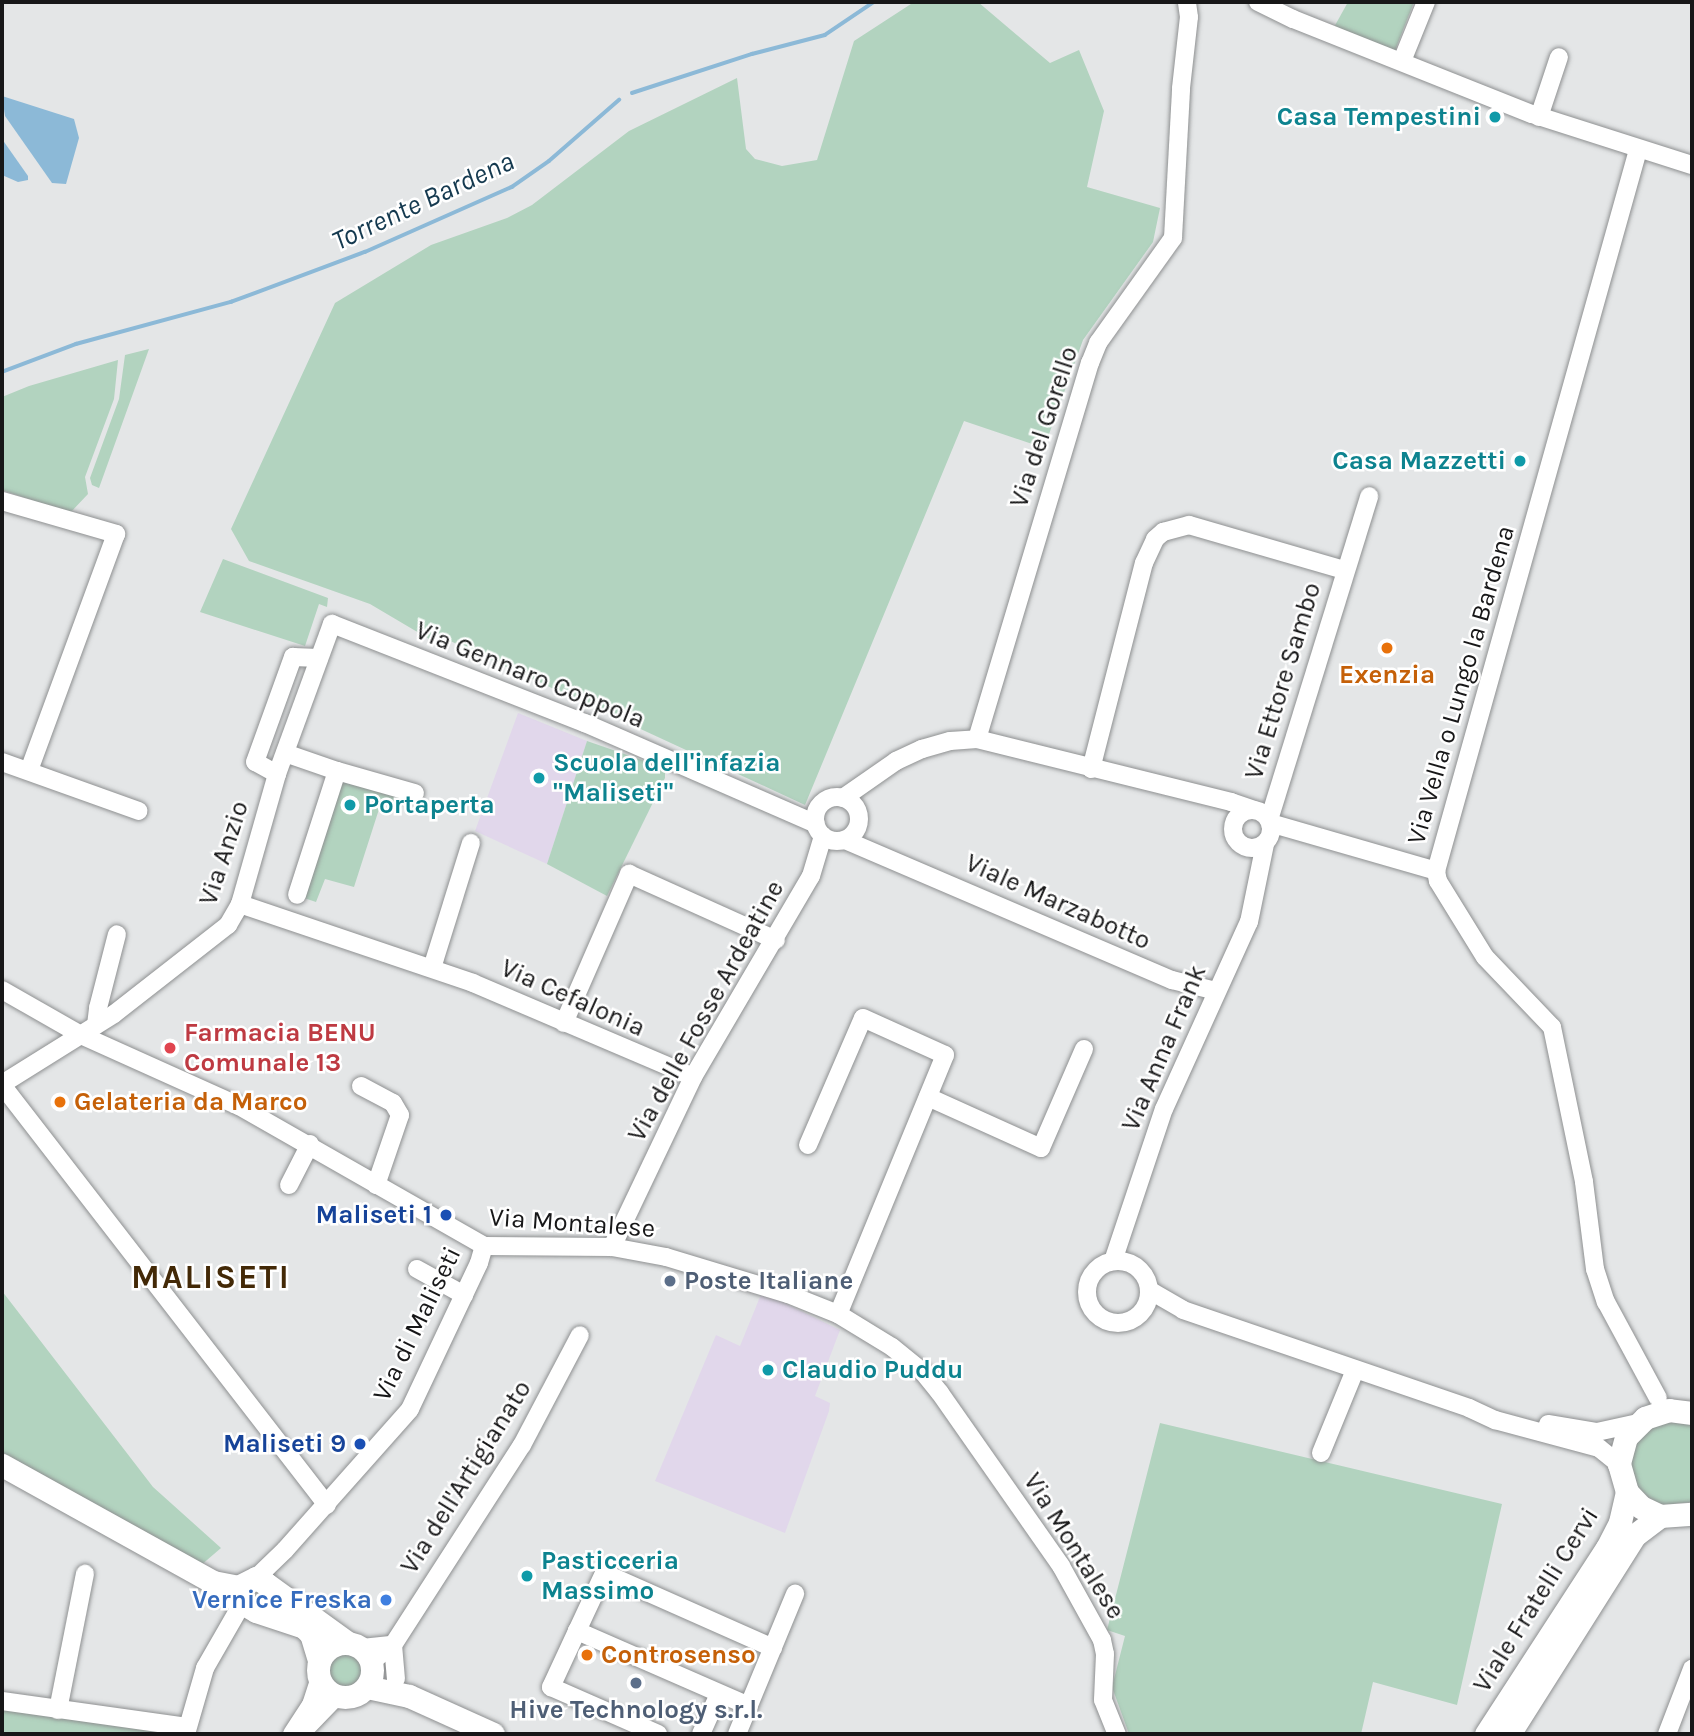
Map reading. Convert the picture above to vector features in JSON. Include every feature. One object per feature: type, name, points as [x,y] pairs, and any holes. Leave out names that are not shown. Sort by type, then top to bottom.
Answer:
[{"type":"main road","points":[[1619,1464],[1622,1446],[1638,1423],[1653,1414],[1687,1408]]},
{"type":"main road","name":"Viale Fratelli Cervi","points":[[1508,1734],[1635,1535],[1660,1516],[1641,1507],[1627,1492],[1619,1464]]},
{"type":"main road","points":[[2,1465],[191,1572],[250,1593],[396,1679],[461,1721]]},
{"type":"main road","name":"Viale Fratelli Cervi","points":[[1486,1734],[1607,1548],[1620,1522],[1627,1492]]},
{"type":"main road","points":[[1660,1516],[1692,1514]]},
{"type":"main road","points":[[250,1593],[311,1634],[319,1671],[336,1697],[353,1697],[364,1661]]},
{"type":"main road","points":[[319,1671],[330,1647],[364,1661],[409,1696],[492,1734]]},
{"type":"street","name":"Via del Gorello","points":[[977,739],[1090,363],[1098,343],[1173,238],[1181,88],[1189,17],[1187,2]]},
{"type":"street","points":[[1258,2],[1293,19],[1539,117],[1692,165]]},
{"type":"street","points":[[1402,61],[1426,2]]},
{"type":"street","points":[[1539,117],[1559,57]]},
{"type":"street","name":"Via Vella o Lungo la Bardena","points":[[1638,150],[1436,871],[1438,881],[1485,957],[1552,1027],[1584,1182],[1595,1269],[1606,1302],[1658,1398]]},
{"type":"street","name":"Via Ettore Sambo","points":[[1269,823],[1344,569],[1369,496]]},
{"type":"street","points":[[2,501],[116,534],[29,771]]},
{"type":"street","name":"Via Ettore Sambo","points":[[1091,769],[1144,563],[1155,539],[1163,532],[1189,525],[1344,569]]},
{"type":"street","name":"Via Anzio","points":[[2,1084],[114,1014],[221,933],[240,904],[277,774],[332,624]]},
{"type":"street","name":"Via Gennaro Coppola","points":[[332,624],[585,723],[828,830]]},
{"type":"street","points":[[277,774],[255,762],[293,657],[319,659]]},
{"type":"street","points":[[828,830],[826,800],[843,798],[922,749],[950,741],[977,739],[1204,797],[1269,823]]},
{"type":"street","points":[[285,753],[415,793]]},
{"type":"street","points":[[2,762],[139,811]]},
{"type":"street","points":[[298,895],[337,771]]},
{"type":"street","points":[[858,814],[881,772]]},
{"type":"street","name":"Via Anna Frank","points":[[1204,797],[1220,810],[1233,829],[1254,888]]},
{"type":"street","points":[[843,798],[858,814],[882,853]]},
{"type":"street","points":[[1233,829],[1242,813],[1436,871]]},
{"type":"street","name":"Via delle Fosse Ardeatine","points":[[612,1247],[693,1077],[776,940],[811,876],[828,830],[857,828],[858,814]]},
{"type":"street","points":[[1241,846],[1254,849],[1269,823]]},
{"type":"street","name":"Via Anna Frank","points":[[1113,1261],[1125,1231],[1142,1167],[1216,991],[1249,922],[1269,823]]},
{"type":"street","name":"Viale Marzabotto","points":[[828,830],[1172,980],[1216,991]]},
{"type":"street","points":[[432,968],[471,843]]},
{"type":"street","points":[[564,1023],[629,874],[776,940]]},
{"type":"street","name":"Via Cefalonia","points":[[240,904],[432,968],[693,1077]]},
{"type":"street","points":[[89,1030],[98,1008],[117,934]]},
{"type":"street","name":"Via Montalese","points":[[2,990],[89,1030],[122,1055],[239,1106],[310,1144],[484,1246],[612,1247],[666,1257],[788,1294],[838,1314],[892,1347],[923,1372],[1024,1510],[1061,1566],[1102,1640],[1105,1654],[1103,1700],[1117,1734]]},
{"type":"street","points":[[114,1014],[116,1037],[122,1055]]},
{"type":"street","points":[[808,1145],[863,1018],[945,1055],[838,1314]]},
{"type":"street","points":[[928,1097],[1041,1148],[1084,1049]]},
{"type":"street","points":[[2,1084],[327,1504]]},
{"type":"street","points":[[361,1086],[393,1103],[400,1115],[376,1185]]},
{"type":"street","points":[[289,1185],[310,1144]]},
{"type":"street","points":[[1125,1231],[1133,1265],[1147,1280],[1149,1290],[1143,1310],[1136,1317],[1116,1323],[1106,1321],[1091,1308],[1087,1288],[1090,1279],[1103,1264],[1113,1261],[1133,1265]]},
{"type":"street","name":"Via di Maliseti","points":[[187,1731],[205,1668],[250,1593],[410,1409],[484,1246]]},
{"type":"street","points":[[417,1269],[464,1295]]},
{"type":"street","points":[[1149,1290],[1183,1310],[1469,1408],[1495,1420],[1599,1448],[1619,1464]]},
{"type":"street","points":[[1143,1310],[1183,1310]]},
{"type":"street","name":"Via dell'Artigianato","points":[[364,1661],[393,1645],[522,1445],[580,1335]]},
{"type":"street","points":[[1321,1453],[1355,1370]]},
{"type":"street","points":[[1469,1408],[1597,1432],[1638,1423]]},
{"type":"street","points":[[658,1734],[551,1687],[604,1573],[773,1648]]},
{"type":"street","points":[[58,1710],[85,1574]]},
{"type":"street","points":[[737,1734],[795,1594]]},
{"type":"street","points":[[577,1632],[749,1706]]},
{"type":"street","points":[[393,1645],[396,1679]]},
{"type":"street","points":[[1667,1734],[1692,1669]]},
{"type":"street","points":[[292,1734],[311,1704],[319,1671]]},
{"type":"street","points":[[701,1734],[719,1694]]},
{"type":"street","points":[[301,1734],[336,1697]]},
{"type":"street","points":[[2,1701],[187,1731]]},
{"type":"shaded area","points":[[518,713],[587,741],[547,864],[475,831]]},
{"type":"shaded area","points":[[762,1292],[840,1330],[815,1396],[830,1403],[829,1411],[785,1533],[655,1481],[716,1335],[740,1346]]},
{"type":"green space","points":[[914,2],[978,2],[1050,63],[1079,50],[1104,111],[1087,187],[1160,208],[1153,242],[1083,340],[1044,448],[964,421],[805,805],[446,639],[436,643],[370,604],[249,561],[231,529],[335,303],[431,245],[507,218],[532,205],[629,131],[737,78],[746,149],[755,159],[782,166],[817,160],[854,41]]},
{"type":"green space","points":[[1348,2],[1414,2],[1394,53],[1333,29]]},
{"type":"green space","points":[[149,349],[99,488],[92,485],[90,478],[119,399],[125,355]]},
{"type":"green space","points":[[118,360],[114,399],[85,477],[88,494],[70,513],[2,490],[2,397],[29,386]]},
{"type":"green space","points":[[223,559],[328,598],[327,607],[319,604],[305,646],[200,612]]},
{"type":"green space","points":[[587,741],[665,768],[665,778],[607,896],[547,864]]},
{"type":"green space","points":[[340,777],[407,795],[401,809],[381,803],[354,887],[325,879],[316,902],[301,897]]},
{"type":"green space","points":[[2,1291],[153,1487],[221,1548],[200,1566],[2,1452]]},
{"type":"green space","points":[[1656,1422],[1692,1423],[1692,1502],[1664,1505],[1654,1502],[1637,1487],[1630,1466],[1633,1445]]},
{"type":"green space","points":[[1160,1423],[1502,1504],[1457,1705],[1373,1682],[1361,1734],[1129,1734],[1112,1687],[1125,1636],[1107,1630]]},
{"type":"green space","points":[[346,1649],[360,1655],[366,1669],[360,1683],[346,1689],[332,1683],[326,1669],[332,1655]]},
{"type":"green space","points":[[2,1705],[178,1734],[2,1734]]},
{"type":"water","points":[[2,96],[74,119],[79,138],[66,184],[52,183],[5,116]]},
{"type":"water","points":[[2,139],[28,176],[28,180],[18,182],[2,175]]},
{"type":"waterway","name":"Torrente Bardena","points":[[632,93],[752,54],[825,35],[874,2]]},
{"type":"waterway","name":"Torrente Bardena","points":[[2,372],[76,344],[231,302],[365,252],[512,187],[549,161],[619,100]]},
{"type":"place","name":"Casa Tempestini","points":[[1495,117]]},
{"type":"place","name":"Casa Mazzetti","points":[[1520,461]]},
{"type":"place","name":"Exenzia","points":[[1387,648]]},
{"type":"place","name":"Scuola dell'infazia \"Maliseti\"","points":[[539,778]]},
{"type":"place","name":"Portaperta","points":[[350,805]]},
{"type":"place","name":"Farmacia BENU Comunale 13","points":[[170,1048]]},
{"type":"place","name":"Gelateria da Marco","points":[[60,1102]]},
{"type":"place","name":"Maliseti 1","points":[[446,1215]]},
{"type":"place","name":"Poste Italiane","points":[[670,1281]]},
{"type":"place","name":"Claudio Puddu","points":[[768,1370]]},
{"type":"place","name":"Maliseti 9","points":[[360,1444]]},
{"type":"place","name":"Pasticceria Massimo","points":[[527,1576]]},
{"type":"place","name":"Vernice Freska","points":[[386,1600]]},
{"type":"place","name":"Controsenso","points":[[587,1655]]},
{"type":"place","name":"Hive Technology s.r.l.","points":[[636,1683]]},
{"type":"district","name":"MALISETI","points":[[211,1278]]}]
